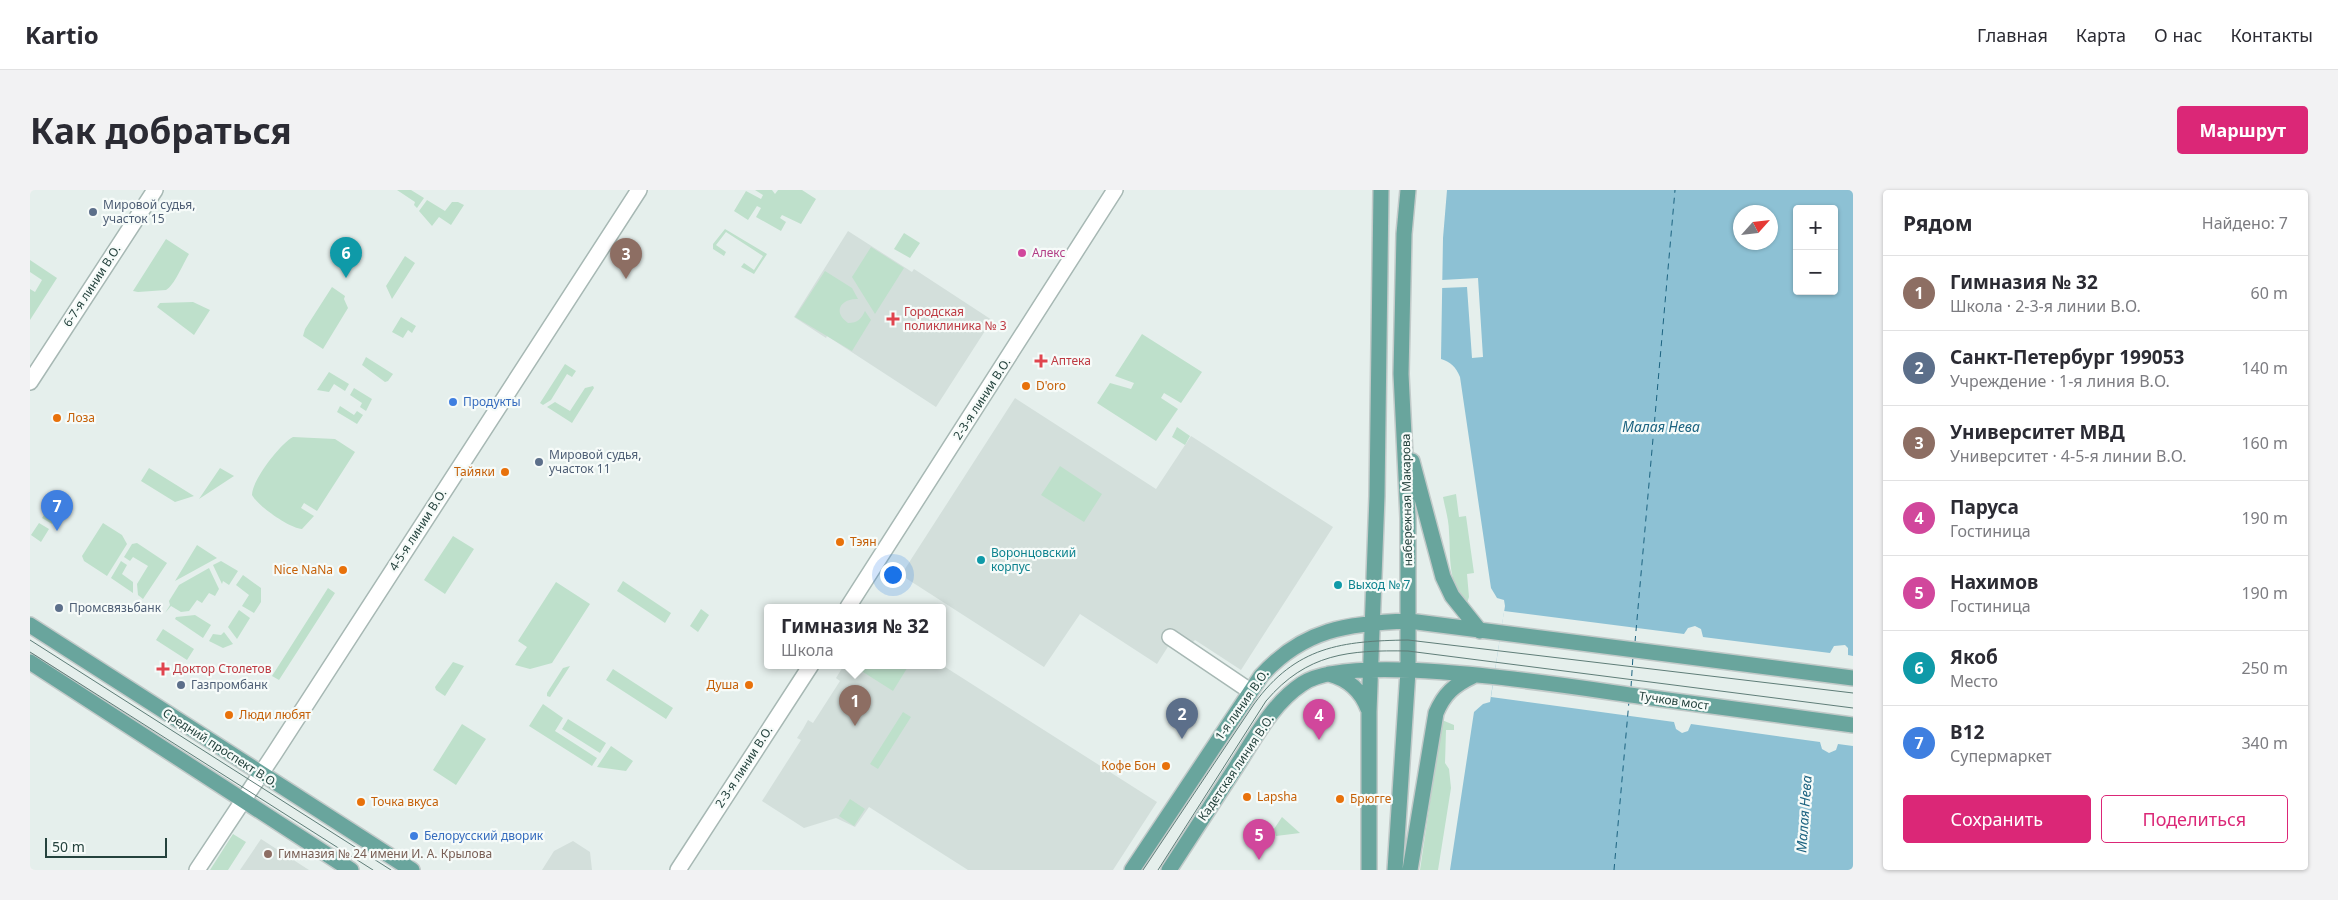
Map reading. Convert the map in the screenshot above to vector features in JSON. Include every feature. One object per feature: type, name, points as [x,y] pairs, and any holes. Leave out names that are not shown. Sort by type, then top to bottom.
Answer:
[{"type":"main road","points":[[1369,870],[1369,712],[1374,622],[1382,190]]},
{"type":"main road","name":"набережная Макарова","points":[[1394,870],[1408,671],[1405,433],[1402,374],[1404,234],[1408,190]]},
{"type":"main road","points":[[1405,433],[1443,578],[1452,596],[1480,631]]},
{"type":"main road","name":"1-я линия В.О.","points":[[1132,870],[1250,691],[1274,662],[1291,648],[1326,631],[1374,622],[1408,621],[1853,678]]},
{"type":"main road","name":"Средний проспект В.О.","points":[[30,625],[412,870]]},
{"type":"main road","points":[[30,662],[350,870]]},
{"type":"main road","name":"Кадетская линия В.О.","points":[[1169,870],[1270,715],[1301,684],[1314,677],[1346,671],[1408,671],[1494,677]]},
{"type":"main road","points":[[1328,674],[1340,677],[1359,691],[1369,712]]},
{"type":"main road","points":[[1410,870],[1436,713],[1441,701],[1452,687],[1475,675]]},
{"type":"main road","name":"Тучков мост","points":[[1494,677],[1853,725]]},
{"type":"street","name":"6-7-я линии В.О.","points":[[30,382],[155,190]]},
{"type":"street","name":"4-5-я линии В.О.","points":[[196,870],[639,190]]},
{"type":"street","name":"2-3-я линии В.О.","points":[[850,604],[1115,190]]},
{"type":"street","points":[[1170,637],[1250,691]]},
{"type":"street","name":"2-3-я линии В.О.","points":[[678,870],[807,669]]},
{"type":"shaded area","name":"Городская поликлиника № 3","points":[[848,231],[912,272],[914,269],[992,320],[936,407],[827,336],[826,338],[794,317]]},
{"type":"shaded area","points":[[1015,398],[1156,489],[1191,436],[1333,527],[1241,670],[1195,640],[1192,643],[1165,643],[1169,645],[1157,664],[1080,614],[1044,667],[901,575]]},
{"type":"shaded area","points":[[946,668],[1157,802],[1113,870],[968,870],[869,807],[855,827],[836,818],[804,828],[762,801],[801,740],[797,738],[808,720],[813,723],[840,681],[836,678],[842,669]]},
{"type":"shaded area","name":"Гимназия № 24 имени И. А. Крылова","points":[[261,839],[309,870],[240,870]]},
{"type":"shaded area","points":[[573,841],[590,852],[592,870],[542,870],[554,851]]},
{"type":"green space","points":[[397,190],[411,190],[424,198],[417,208],[414,205],[415,202]]},
{"type":"green space","points":[[755,190],[772,190],[775,194],[778,190],[802,190],[816,199],[801,224],[782,215],[780,218],[786,222],[781,231],[756,217],[761,208],[757,206],[748,220],[734,211],[746,191],[761,199],[763,195]]},
{"type":"green space","points":[[427,200],[445,211],[452,202],[464,205],[451,225],[439,217],[432,226],[419,211]]},
{"type":"green space","points":[[725,229],[767,254],[754,274],[741,267],[744,263],[754,270],[763,256],[726,232],[716,245],[726,252],[724,256],[713,249],[713,244]]},
{"type":"green space","points":[[904,233],[920,243],[910,258],[894,249]]},
{"type":"green space","points":[[166,239],[189,254],[175,279],[166,290],[133,291]]},
{"type":"green space","points":[[871,247],[904,268],[875,314],[852,277]]},
{"type":"green space","points":[[405,256],[415,263],[392,299],[386,286]]},
{"type":"green space","points":[[30,260],[57,278],[30,320],[30,289],[35,292],[42,280],[30,272]]},
{"type":"green space","points":[[825,271],[852,288],[858,299],[852,299],[843,303],[840,314],[843,319],[848,323],[857,321],[865,311],[871,320],[852,351],[795,317]]},
{"type":"green space","points":[[332,287],[345,296],[344,299],[348,308],[323,349],[303,336],[305,329]]},
{"type":"green space","points":[[193,302],[210,310],[194,335],[157,307],[160,303]]},
{"type":"green space","points":[[401,317],[416,326],[412,333],[408,330],[403,338],[392,332]]},
{"type":"green space","points":[[1142,334],[1202,372],[1181,403],[1164,393],[1161,398],[1178,409],[1156,441],[1097,403],[1110,383],[1131,389],[1134,383],[1115,376]]},
{"type":"green space","points":[[366,357],[393,374],[388,381],[385,382],[362,365]]},
{"type":"green space","points":[[565,364],[576,371],[572,377],[567,374],[551,400],[543,405],[540,403]]},
{"type":"green space","points":[[329,372],[349,384],[345,391],[334,384],[329,392],[317,390]]},
{"type":"green space","points":[[593,386],[594,388],[572,423],[547,407],[555,402],[570,411],[585,388]]},
{"type":"green space","points":[[354,388],[372,399],[366,411],[360,407],[362,403],[350,395]]},
{"type":"green space","points":[[340,406],[354,415],[357,411],[363,415],[357,424],[337,412]]},
{"type":"green space","points":[[1177,427],[1190,436],[1185,445],[1172,437]]},
{"type":"green space","points":[[293,437],[335,439],[355,452],[317,511],[304,503],[301,508],[314,516],[302,529],[296,528],[274,516],[255,500],[252,495],[253,488],[268,463],[281,447]]},
{"type":"green space","points":[[1060,466],[1102,494],[1084,522],[1041,495]]},
{"type":"green space","points":[[149,468],[194,496],[175,502],[141,481]]},
{"type":"green space","points":[[220,468],[234,476],[199,499]]},
{"type":"green space","points":[[1456,494],[1459,517],[1466,516],[1474,573],[1467,574],[1469,597],[1467,603],[1456,587],[1451,570],[1448,523],[1443,497]]},
{"type":"green space","points":[[54,500],[64,506],[52,524],[42,518]]},
{"type":"green space","points":[[39,523],[49,529],[41,542],[31,535]]},
{"type":"green space","points":[[103,523],[122,535],[127,544],[107,576],[84,561],[82,556]]},
{"type":"green space","points":[[453,536],[474,549],[445,594],[424,580]]},
{"type":"green space","points":[[137,543],[167,563],[143,599],[138,595],[137,584],[148,566],[133,557],[130,561],[124,557],[132,544]]},
{"type":"green space","points":[[197,545],[217,558],[175,581]]},
{"type":"green space","points":[[121,561],[127,565],[122,574],[133,582],[133,593],[111,578]]},
{"type":"green space","points":[[221,561],[238,571],[229,585],[223,581],[222,584],[213,565]]},
{"type":"green space","points":[[209,568],[219,589],[215,596],[209,593],[202,603],[197,600],[189,611],[181,612],[171,606],[165,613],[170,605],[169,601],[179,585]]},
{"type":"green space","points":[[243,575],[261,588],[261,602],[254,613],[242,606],[249,595],[236,585]]},
{"type":"green space","points":[[623,581],[671,613],[665,623],[617,591]]},
{"type":"green space","points":[[556,582],[590,604],[552,663],[530,669],[515,665],[527,647],[518,641]]},
{"type":"green space","points":[[328,588],[335,593],[279,680],[272,676]]},
{"type":"green space","points":[[701,609],[709,615],[698,632],[690,626]]},
{"type":"green space","points":[[239,610],[250,618],[237,639],[228,627]]},
{"type":"green space","points":[[195,615],[211,625],[203,638],[175,619],[176,617]]},
{"type":"green space","points":[[163,629],[194,649],[187,660],[156,640]]},
{"type":"green space","points":[[224,632],[233,644],[223,648],[209,641],[213,634],[221,635]]},
{"type":"green space","points":[[453,662],[464,666],[445,696],[436,690],[435,687]]},
{"type":"green space","points":[[570,666],[550,697],[547,696],[563,668]]},
{"type":"green space","points":[[613,669],[673,708],[666,719],[606,680]]},
{"type":"green space","points":[[858,669],[907,669],[893,691]]},
{"type":"green space","points":[[543,704],[563,718],[555,731],[597,758],[592,766],[529,726]]},
{"type":"green space","points":[[903,712],[911,717],[878,769],[870,764]]},
{"type":"green space","points":[[568,719],[606,743],[600,753],[562,729]]},
{"type":"green space","points":[[1442,720],[1454,725],[1454,730],[1446,730],[1445,763],[1449,769],[1451,788],[1438,870],[1420,870]]},
{"type":"green space","points":[[462,724],[486,739],[456,785],[433,770]]},
{"type":"green space","points":[[611,746],[633,761],[626,771],[597,767]]},
{"type":"green space","points":[[850,799],[865,809],[854,826],[839,816]]},
{"type":"green space","points":[[1282,817],[1300,833],[1276,836],[1274,829]]},
{"type":"green space","points":[[233,834],[246,842],[228,870],[210,870]]},
{"type":"water","name":"Малая Нева","points":[[1447,190],[1853,190],[1853,870],[1450,870],[1474,712],[1483,704],[1490,702],[1505,606],[1504,600],[1497,598],[1491,588],[1460,377],[1453,365],[1441,359],[1443,238]]},
{"type":"pier","points":[[1478,278],[1483,357],[1472,358],[1467,287],[1442,288],[1442,280]]},
{"type":"pier","points":[[1504,611],[1684,634],[1688,628],[1695,626],[1701,629],[1703,637],[1830,653],[1834,646],[1845,645],[1848,648],[1848,655],[1853,656],[1853,746],[1838,744],[1836,750],[1829,753],[1822,749],[1820,742],[1691,724],[1688,731],[1682,733],[1676,729],[1674,722],[1491,697]]},
{"type":"ferry route","points":[[1635,642],[1675,190]]},
{"type":"ferry route","points":[[1631,687],[1633,656]]},
{"type":"ferry route","points":[[1614,870],[1629,701]]},
{"type":"tram line","points":[[30,640],[391,870]]},
{"type":"tram line","points":[[1143,870],[1254,704],[1270,685],[1286,670],[1304,659],[1341,645],[1408,640],[1853,693]]},
{"type":"tram line","points":[[1158,870],[1266,701],[1281,685],[1297,673],[1313,664],[1330,658],[1367,652],[1408,651],[1853,708]]},
{"type":"tram line","points":[[30,652],[373,870]]},
{"type":"place","name":"Мировой судья, участок 15","points":[[93,212]]},
{"type":"place","name":"Алекс","points":[[1022,253]]},
{"type":"place","name":"Якоб","points":[[346,278]]},
{"type":"place","name":"Университет МВД","points":[[626,279]]},
{"type":"place","name":"Городская поликлиника № 3","points":[[893,319]]},
{"type":"place","name":"Аптека","points":[[1041,361]]},
{"type":"place","name":"D'oro","points":[[1026,386]]},
{"type":"place","name":"Продукты","points":[[453,402]]},
{"type":"place","name":"Лоза","points":[[57,418]]},
{"type":"place","name":"Мировой судья, участок 11","points":[[539,462]]},
{"type":"place","name":"Тайяки","points":[[505,472]]},
{"type":"place","name":"B12","points":[[57,531]]},
{"type":"place","name":"Тэян","points":[[840,542]]},
{"type":"place","name":"Воронцовский корпус","points":[[981,560]]},
{"type":"place","name":"Nice NaNa","points":[[343,570]]},
{"type":"place","name":"Выход № 7","points":[[1338,585]]},
{"type":"place","name":"Промсвязьбанк","points":[[59,608]]},
{"type":"place","name":"Доктор Столетов","points":[[163,669]]},
{"type":"place","name":"Газпромбанк","points":[[181,685]]},
{"type":"place","name":"Душа","points":[[749,685]]},
{"type":"place","name":"Люди любят","points":[[229,715]]},
{"type":"place","name":"Гимназия № 32","points":[[855,726]]},
{"type":"place","name":"Санкт-Петербург 199053","points":[[1182,739]]},
{"type":"place","name":"Паруса","points":[[1319,740]]},
{"type":"place","name":"Кофе Бон","points":[[1166,766]]},
{"type":"place","name":"Lapsha","points":[[1247,797]]},
{"type":"place","name":"Брюгге","points":[[1340,799]]},
{"type":"place","name":"Точка вкуса","points":[[361,802]]},
{"type":"place","name":"Белорусский дворик","points":[[414,836]]},
{"type":"place","name":"Гимназия № 24 имени И. А. Крылова","points":[[268,854]]},
{"type":"place","name":"Нахимов","points":[[1259,860]]}]
